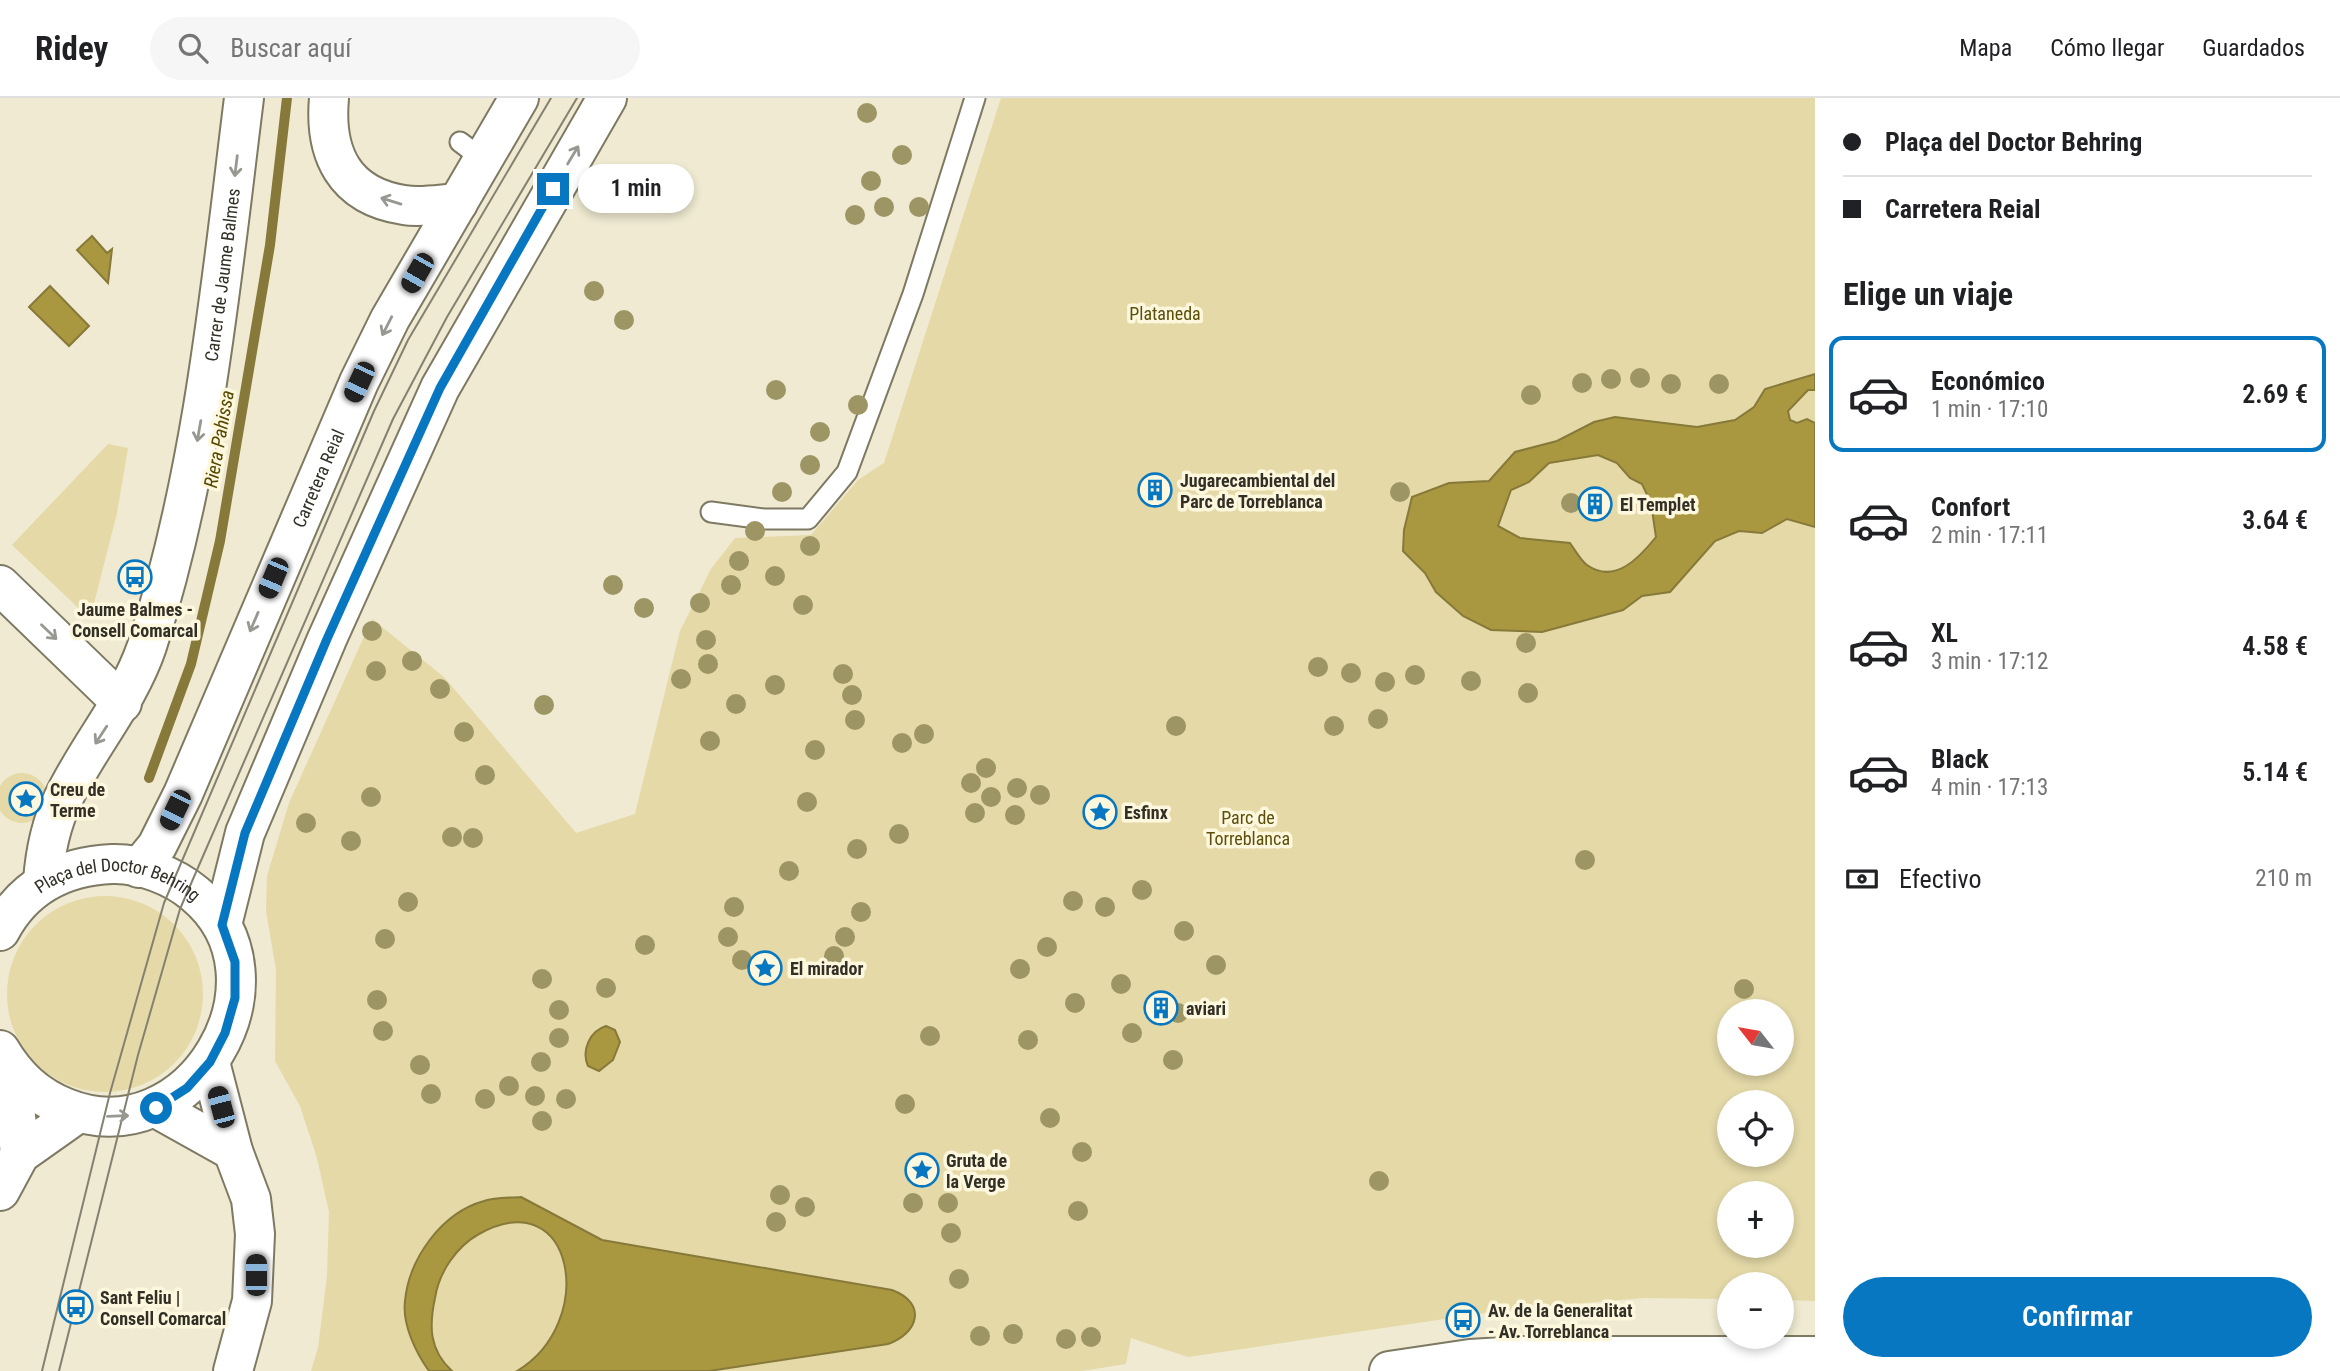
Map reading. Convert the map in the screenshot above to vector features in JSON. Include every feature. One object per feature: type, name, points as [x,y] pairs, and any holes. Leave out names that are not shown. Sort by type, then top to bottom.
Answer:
[{"type":"main road","name":"Carrer de Jaume Balmes","points":[[43,881],[45,855],[62,801],[122,703],[150,636],[190,478],[210,364],[244,98]]},
{"type":"main road","points":[[329,98],[330,145],[342,173],[368,194],[404,206],[458,203]]},
{"type":"main road","name":"Carretera Reial","points":[[139,867],[157,846],[183,794],[359,382],[390,320],[458,203],[472,151],[520,98]]},
{"type":"main road","points":[[222,925],[245,833],[327,639],[440,388],[607,98]]},
{"type":"main road","points":[[0,585],[122,703]]},
{"type":"main road","name":"Plaça del Doctor Behring","points":[[0,931],[24,897],[43,881],[86,866],[116,863],[139,867],[185,886],[204,901],[222,925],[235,962],[235,998],[225,1033],[210,1062],[187,1088],[156,1108],[133,1116],[104,1117],[78,1113],[51,1102],[29,1087],[6,1059]]},
{"type":"main road","points":[[6,1059],[20,1154]]},
{"type":"main road","points":[[210,1062],[233,1151],[242,1201],[256,1234],[256,1275],[252,1301],[233,1371]]},
{"type":"main road","points":[[156,1108],[233,1151]]},
{"type":"main road","points":[[0,1191],[20,1154],[78,1113]]},
{"type":"main road","points":[[1389,1371],[1470,1359],[1520,1356],[1815,1356]]},
{"type":"lane","points":[[711,512],[764,519],[808,519],[846,472],[913,294],[975,98]]},
{"type":"green space","name":"Parc de Torreblanca","points":[[1001,98],[1815,98],[1815,1301],[1794,1300],[1794,1272],[1717,1272],[1717,1299],[1644,1298],[1505,1310],[1188,1357],[1131,1338],[1126,1364],[1082,1371],[311,1371],[318,1348],[327,1276],[329,1212],[317,1158],[300,1106],[275,1061],[276,970],[266,911],[267,876],[289,803],[372,619],[444,677],[576,833],[635,814],[680,631],[711,569],[735,538],[811,535],[858,480],[884,463]]},
{"type":"green space","points":[[108,444],[128,448],[117,513],[90,619],[12,545]]},
{"type":"green space","points":[[13,775],[31,775],[45,789],[45,807],[31,821],[13,821],[-1,807],[-1,789]]},
{"type":"green space","points":[[105,896],[143,903],[175,924],[196,956],[203,994],[196,1032],[175,1064],[143,1085],[105,1092],[67,1085],[35,1064],[14,1032],[7,994],[14,956],[35,924],[67,903]]},
{"type":"shaded area","points":[[92,236],[107,253],[112,249],[108,283],[77,250]]},
{"type":"shaded area","points":[[50,286],[89,326],[69,346],[29,307]]},
{"type":"shaded area","points":[[1815,374],[1815,390],[1808,390],[1788,411],[1790,420],[1797,423],[1807,419],[1815,423],[1815,527],[1787,519],[1762,533],[1739,531],[1715,541],[1670,592],[1642,596],[1623,610],[1542,632],[1491,630],[1463,616],[1436,592],[1425,573],[1403,551],[1404,530],[1412,497],[1449,483],[1489,481],[1515,452],[1557,441],[1594,422],[1615,417],[1697,427],[1735,420],[1754,407],[1765,389]],"holes":[[[1598,455],[1617,463],[1630,478],[1642,484],[1651,503],[1656,537],[1626,566],[1607,572],[1597,570],[1585,563],[1570,543],[1520,538],[1498,526],[1511,490],[1529,482],[1549,463]]]},
{"type":"shaded area","points":[[606,1026],[615,1030],[620,1042],[613,1060],[599,1071],[588,1066],[586,1048],[595,1032]]},
{"type":"shaded area","points":[[521,1197],[602,1240],[892,1290],[911,1302],[915,1318],[907,1333],[888,1344],[709,1371],[517,1371],[543,1349],[559,1322],[566,1293],[564,1265],[555,1241],[537,1226],[512,1223],[471,1239],[456,1253],[445,1269],[437,1288],[432,1328],[439,1355],[452,1371],[429,1371],[411,1338],[405,1310],[408,1285],[420,1254],[441,1227],[468,1207],[493,1199]]},
{"type":"waterway","name":"Riera Pahissa","points":[[149,778],[191,664],[220,541],[270,245],[287,98]]},
{"type":"tram line","points":[[42,1371],[110,1093],[164,903],[374,411],[408,340],[551,98]]},
{"type":"tram line","points":[[59,1371],[138,1055],[180,909],[393,419],[447,317],[577,98]]},
{"type":"place","name":"Jugarecambiental del Parc de Torreblanca","points":[[1155,490]]},
{"type":"place","name":"El Templet","points":[[1595,504]]},
{"type":"place","name":"Jaume Balmes - Consell Comarcal","points":[[135,577]]},
{"type":"place","name":"Creu de Terme","points":[[26,799]]},
{"type":"place","name":"Esfinx","points":[[1100,812]]},
{"type":"place","name":"El mirador","points":[[765,968]]},
{"type":"place","name":"aviari","points":[[1161,1008]]},
{"type":"place","name":"Gruta de la Verge","points":[[922,1170]]},
{"type":"place","name":"Sant Feliu | Consell Comarcal","points":[[76,1307]]},
{"type":"place","name":"Av. de la Generalitat - Av. Torreblanca","points":[[1463,1320]]},
{"type":"route","points":[[156,1108],[187,1088],[210,1062],[225,1033],[235,998],[235,962],[222,925],[245,833],[327,639],[440,388],[553,189]]},
{"type":"park label","name":"Plataneda","points":[[1165,313]]}]
